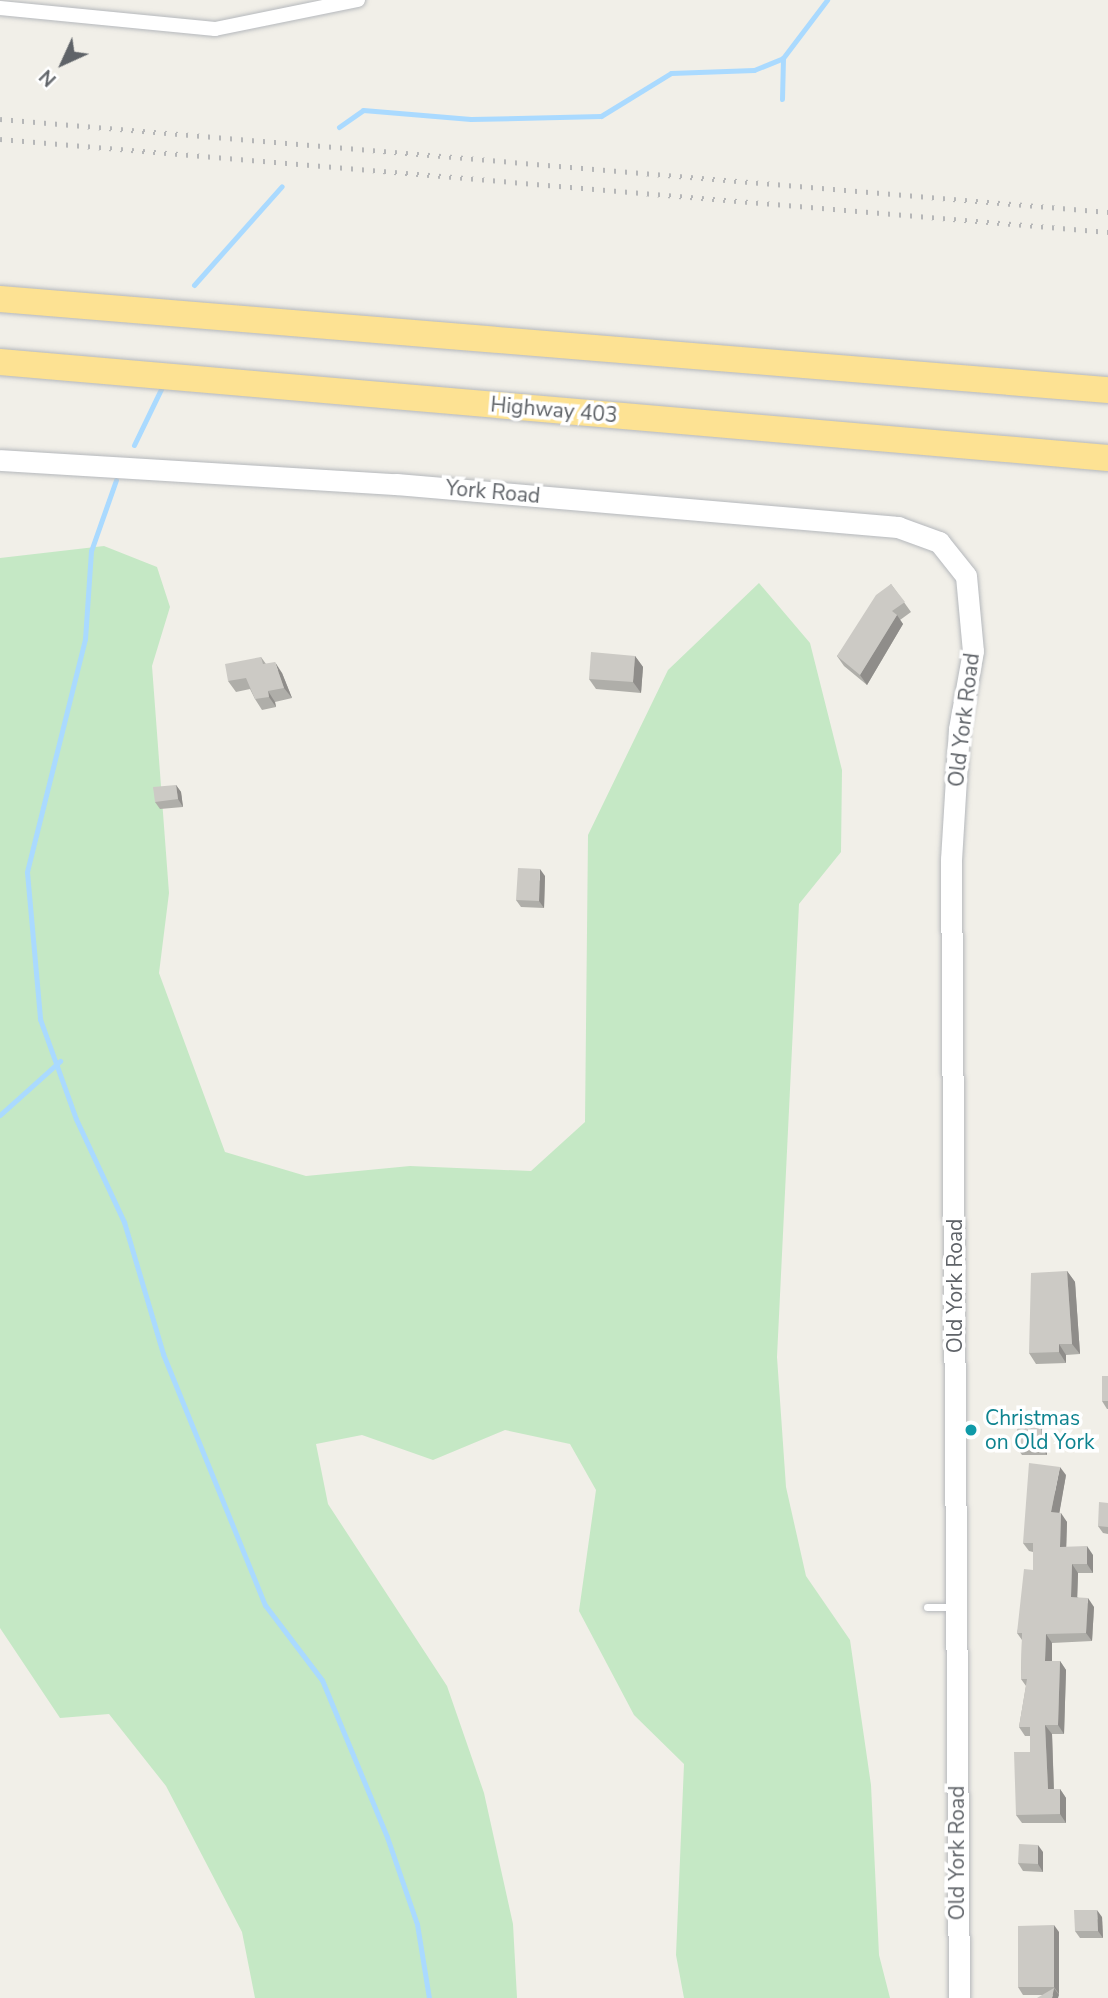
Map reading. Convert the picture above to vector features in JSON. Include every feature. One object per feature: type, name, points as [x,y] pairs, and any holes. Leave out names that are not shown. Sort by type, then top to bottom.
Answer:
[{"type":"highway","points":[[0,299],[1108,390]]},
{"type":"highway","name":"Highway 403","points":[[0,362],[1108,458]]},
{"type":"street","points":[[0,8],[215,29],[358,0]]},
{"type":"street","name":"York Road","points":[[0,460],[396,484],[898,527],[939,542],[966,576]]},
{"type":"street","name":"Old York Road","points":[[959,1998],[951,859],[959,729],[974,651],[966,576]]},
{"type":"lane","points":[[927,1607],[957,1606]]},
{"type":"green space","points":[[104,546],[157,567],[170,607],[152,666],[169,893],[159,973],[225,1152],[306,1176],[410,1166],[531,1171],[585,1122],[588,835],[668,670],[759,583],[810,643],[842,770],[841,852],[799,904],[777,1357],[786,1487],[806,1576],[850,1640],[871,1785],[879,1955],[890,1998],[684,1998],[676,1955],[684,1764],[634,1715],[579,1611],[596,1490],[570,1444],[505,1430],[433,1460],[362,1435],[316,1444],[328,1504],[447,1686],[484,1793],[513,1924],[517,1998],[255,1998],[242,1932],[166,1786],[109,1714],[60,1718],[0,1628],[0,558]]},
{"type":"building","points":[[891,584],[905,602],[892,611],[897,615],[860,675],[837,656],[876,595]]},
{"type":"building","points":[[591,652],[635,656],[633,682],[589,679]]},
{"type":"building","points":[[261,657],[263,664],[275,662],[284,688],[268,691],[269,697],[255,699],[246,678],[228,681],[225,664]]},
{"type":"building","points":[[176,785],[178,799],[155,802],[153,787]]},
{"type":"building","points":[[518,868],[540,869],[539,901],[516,900]]},
{"type":"building","points":[[1067,1271],[1072,1344],[1059,1344],[1059,1352],[1029,1353],[1031,1273]]},
{"type":"building","points":[[1102,1376],[1108,1376],[1108,1401],[1102,1401]]},
{"type":"building","points":[[1017,1428],[1041,1428],[1041,1448],[1017,1448]]},
{"type":"building","points":[[1029,1463],[1060,1467],[1051,1512],[1061,1513],[1060,1547],[1087,1546],[1087,1564],[1072,1564],[1071,1597],[1088,1598],[1086,1633],[1046,1634],[1045,1661],[1060,1661],[1058,1725],[1045,1725],[1048,1789],[1060,1789],[1060,1814],[1016,1815],[1014,1752],[1030,1752],[1030,1727],[1019,1727],[1027,1679],[1021,1679],[1022,1633],[1017,1633],[1024,1569],[1033,1570],[1033,1543],[1023,1543]]},
{"type":"building","points":[[1099,1502],[1108,1503],[1108,1527],[1098,1526]]},
{"type":"building","points":[[1019,1844],[1038,1845],[1038,1864],[1018,1863]]},
{"type":"building","points":[[1074,1910],[1097,1910],[1098,1931],[1075,1931]]},
{"type":"building","points":[[1054,1925],[1054,1987],[1018,1987],[1018,1926]]},
{"type":"building","points":[[1054,1988],[1052,1998],[1037,1998]]},
{"type":"waterway","points":[[339,127],[363,110],[471,119],[601,116],[671,73],[754,70],[783,58],[827,0]]},
{"type":"waterway","points":[[782,99],[783,58]]},
{"type":"waterway","points":[[194,285],[282,186]]},
{"type":"waterway","points":[[134,445],[163,385]]},
{"type":"waterway","points":[[116,480],[91,551],[85,639],[27,872],[40,1019],[76,1119],[124,1222],[163,1354],[265,1605],[322,1680],[387,1837],[417,1924],[429,1998]]},
{"type":"waterway","points":[[0,1115],[60,1061]]},
{"type":"railway","points":[[0,119],[1108,212]]},
{"type":"railway","points":[[0,139],[1108,232]]},
{"type":"place","name":"Christmas on Old York","points":[[971,1430]]}]
